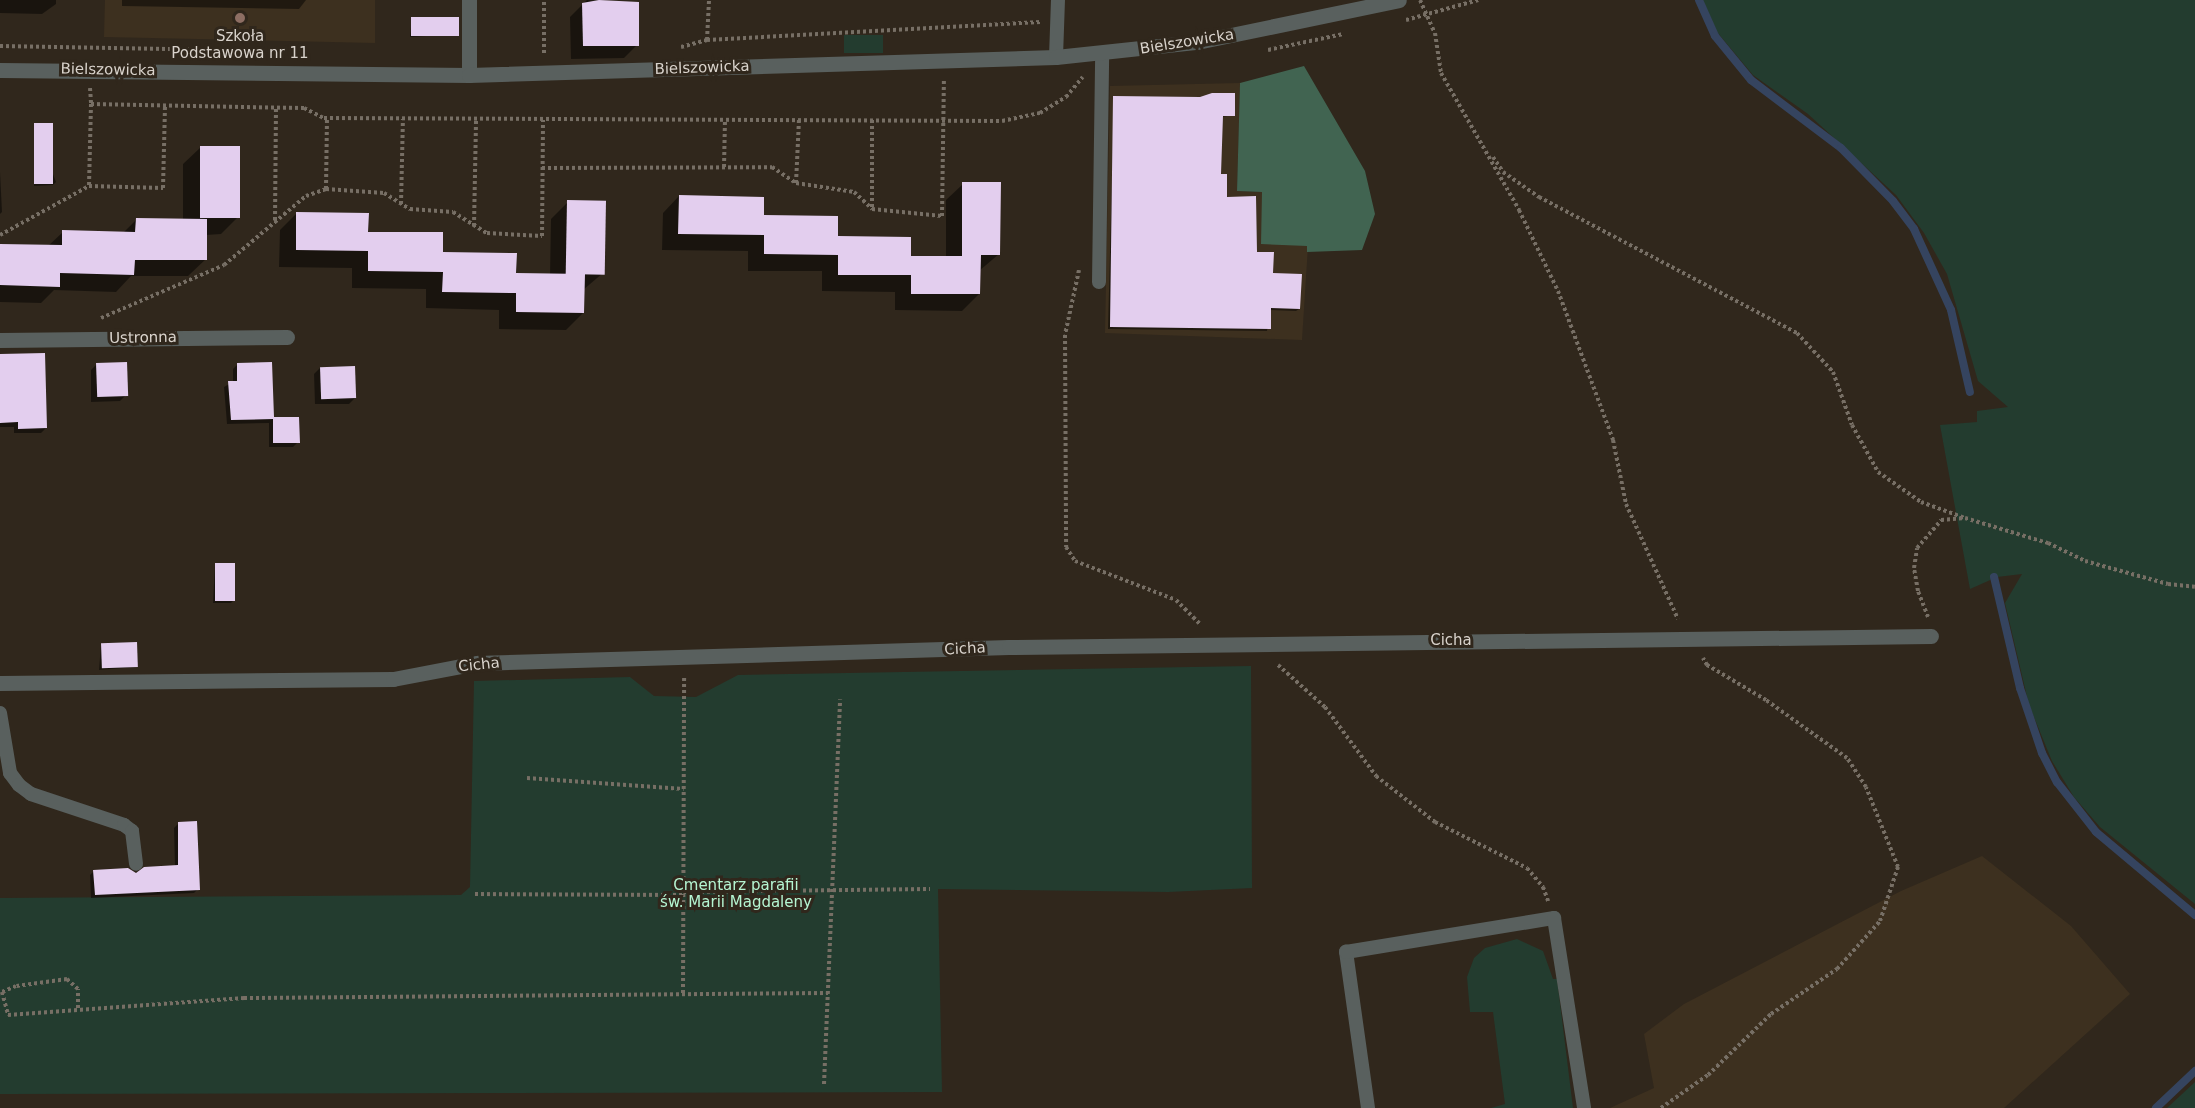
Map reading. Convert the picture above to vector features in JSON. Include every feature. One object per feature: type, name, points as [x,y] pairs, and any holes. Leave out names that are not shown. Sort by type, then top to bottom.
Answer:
[{"type":"street","points":[[469,0],[469,75]]},
{"type":"street","name":"Bielszowicka","points":[[0,70],[469,75],[1102,55],[1277,28],[1399,0]]},
{"type":"street","name":"Ustronna","points":[[0,340],[287,337]]},
{"type":"street","name":"Cicha","points":[[0,683],[393,679],[477,663],[685,659],[1020,646],[1931,636]]},
{"type":"lane","points":[[1056,57],[1058,0]]},
{"type":"lane","points":[[1099,282],[1102,55]]},
{"type":"lane","points":[[0,713],[10,773],[19,785],[31,794],[124,825],[132,831],[136,864]]},
{"type":"lane","points":[[1368,1108],[1346,952],[1554,918],[1584,1108]]},
{"type":"path","points":[[544,0],[544,56]]},
{"type":"path","points":[[707,40],[709,0]]},
{"type":"path","points":[[1420,0],[1435,33],[1441,73],[1482,142],[1558,291],[1613,440],[1626,504],[1681,626],[1707,665],[1766,700],[1847,758],[1866,787],[1898,867],[1880,921],[1837,969],[1771,1014],[1708,1075],[1661,1108]]},
{"type":"path","points":[[674,49],[707,40],[1041,22]]},
{"type":"path","points":[[0,46],[249,51]]},
{"type":"path","points":[[534,56],[556,56]]},
{"type":"path","points":[[542,168],[772,167],[796,183],[845,189],[872,209],[942,216],[944,60]]},
{"type":"path","points":[[91,104],[304,108],[327,117],[1002,121],[1040,112],[1066,98],[1084,76],[1102,74]]},
{"type":"path","points":[[89,186],[90,87]]},
{"type":"path","points":[[0,235],[89,186],[163,188],[165,105]]},
{"type":"path","points":[[275,221],[276,107]]},
{"type":"path","points":[[326,189],[327,117]]},
{"type":"path","points":[[401,205],[403,118]]},
{"type":"path","points":[[474,227],[476,119]]},
{"type":"path","points":[[76,339],[76,329],[224,265],[306,196],[326,189],[384,193],[410,209],[453,212],[487,233],[542,236],[543,120]]},
{"type":"path","points":[[796,183],[799,120]]},
{"type":"path","points":[[872,120],[872,209]]},
{"type":"path","points":[[724,167],[725,121]]},
{"type":"path","points":[[1482,142],[1503,172],[1519,185],[1797,333],[1833,372],[1852,425],[1878,472],[1922,502],[1965,518],[2048,543],[2085,561],[2168,585],[2195,587]]},
{"type":"path","points":[[1082,261],[1065,335],[1066,547],[1075,561],[1176,600],[1206,630]]},
{"type":"path","points":[[1931,636],[1927,611],[1918,591],[1914,568],[1917,548],[1941,520],[1965,518]]},
{"type":"path","points":[[1251,645],[1325,707],[1352,748],[1386,785],[1435,822],[1527,868],[1543,887],[1554,918]]},
{"type":"path","points":[[683,993],[685,659]]},
{"type":"path","points":[[824,1084],[840,699]]},
{"type":"path","points":[[527,778],[684,789]]},
{"type":"path","points":[[475,894],[683,894],[832,889],[930,889]]},
{"type":"path","points":[[78,1008],[78,989],[67,979],[16,986],[2,992],[1,1001],[8,1015],[78,1008],[255,997],[828,993]]},
{"type":"shaded area","name":"Szkoła Podstawowa nr 11","points":[[105,0],[375,0],[375,43],[104,37]]},
{"type":"shaded area","points":[[1240,83],[1237,191],[1262,192],[1308,246],[1302,340],[1105,333],[1110,86]]},
{"type":"shaded area","points":[[1982,856],[2071,926],[2130,994],[2004,1108],[1610,1108],[1654,1088],[1644,1034],[1684,1004],[1901,891]]},
{"type":"green space","points":[[1703,0],[2195,0],[2195,904],[2100,827],[2074,797],[2052,761],[2029,705],[2005,603],[2022,574],[1997,577],[1970,589],[1940,425],[1977,422],[1977,411],[2008,407],[1978,381],[1947,274],[1924,233],[1896,195],[1808,114],[1753,75],[1717,32]]},
{"type":"green space","points":[[844,35],[883,35],[883,53],[844,53]]},
{"type":"green space","points":[[1304,66],[1365,171],[1375,214],[1362,250],[1307,252],[1307,246],[1261,244],[1262,192],[1237,191],[1240,83]]},
{"type":"green space","name":"Cmentarz parafii św. Marii Magdaleny","points":[[1251,666],[1252,888],[1168,892],[938,889],[942,1092],[0,1094],[0,898],[461,895],[470,887],[474,681],[630,677],[654,696],[696,697],[738,675]]},
{"type":"green space","points":[[1517,939],[1543,951],[1553,979],[1557,979],[1573,1108],[1491,1108],[1505,1104],[1493,1012],[1470,1012],[1467,977],[1474,958],[1485,948]]},
{"type":"green space","points":[[2195,1082],[2195,1108],[2167,1108]]},
{"type":"building","points":[[599,0],[639,2],[639,46],[583,46],[582,3]]},
{"type":"building","points":[[411,17],[459,17],[459,36],[411,36]]},
{"type":"building","points":[[1212,93],[1235,93],[1235,116],[1223,116],[1221,174],[1227,174],[1227,197],[1256,196],[1257,252],[1274,252],[1273,273],[1302,274],[1300,309],[1271,308],[1271,329],[1110,327],[1113,96],[1200,97]]},
{"type":"building","points":[[34,123],[53,123],[53,184],[34,184]]},
{"type":"building","points":[[200,146],[240,146],[240,218],[200,218]]},
{"type":"building","points":[[962,182],[1001,182],[1000,255],[981,255],[980,294],[911,294],[911,275],[838,275],[838,255],[764,254],[764,235],[678,234],[679,195],[764,197],[764,215],[838,216],[838,236],[911,237],[911,256],[962,256]]},
{"type":"building","points":[[567,200],[606,201],[605,275],[566,274]]},
{"type":"building","points":[[296,212],[369,213],[368,232],[443,232],[443,252],[517,253],[516,273],[585,274],[584,313],[516,312],[516,293],[442,292],[443,272],[368,271],[368,251],[296,250]]},
{"type":"building","points":[[136,218],[207,219],[207,260],[135,260],[134,275],[60,273],[60,287],[0,285],[0,244],[62,245],[62,230],[135,232]]},
{"type":"building","points":[[45,353],[47,428],[18,429],[18,422],[0,423],[0,354]]},
{"type":"building","points":[[127,362],[128,396],[97,397],[96,363]]},
{"type":"building","points":[[272,362],[274,417],[299,417],[300,443],[273,443],[273,419],[231,420],[228,381],[237,381],[237,363]]},
{"type":"building","points":[[355,366],[356,398],[321,399],[320,367]]},
{"type":"building","points":[[215,563],[235,563],[235,601],[215,601]]},
{"type":"building","points":[[137,642],[138,667],[102,668],[101,643]]},
{"type":"building","points":[[197,821],[200,890],[95,895],[93,870],[128,868],[136,873],[144,867],[178,865],[178,822]]},
{"type":"waterway","points":[[1699,0],[1715,36],[1751,80],[1841,148],[1893,201],[1914,229],[1951,310],[1970,392]]},
{"type":"waterway","points":[[1994,577],[2020,688],[2042,753],[2057,782],[2096,832],[2195,915]]},
{"type":"waterway","points":[[2156,1108],[2195,1071]]},
{"type":"place","name":"Szkoła Podstawowa nr 11","points":[[240,18]]}]
